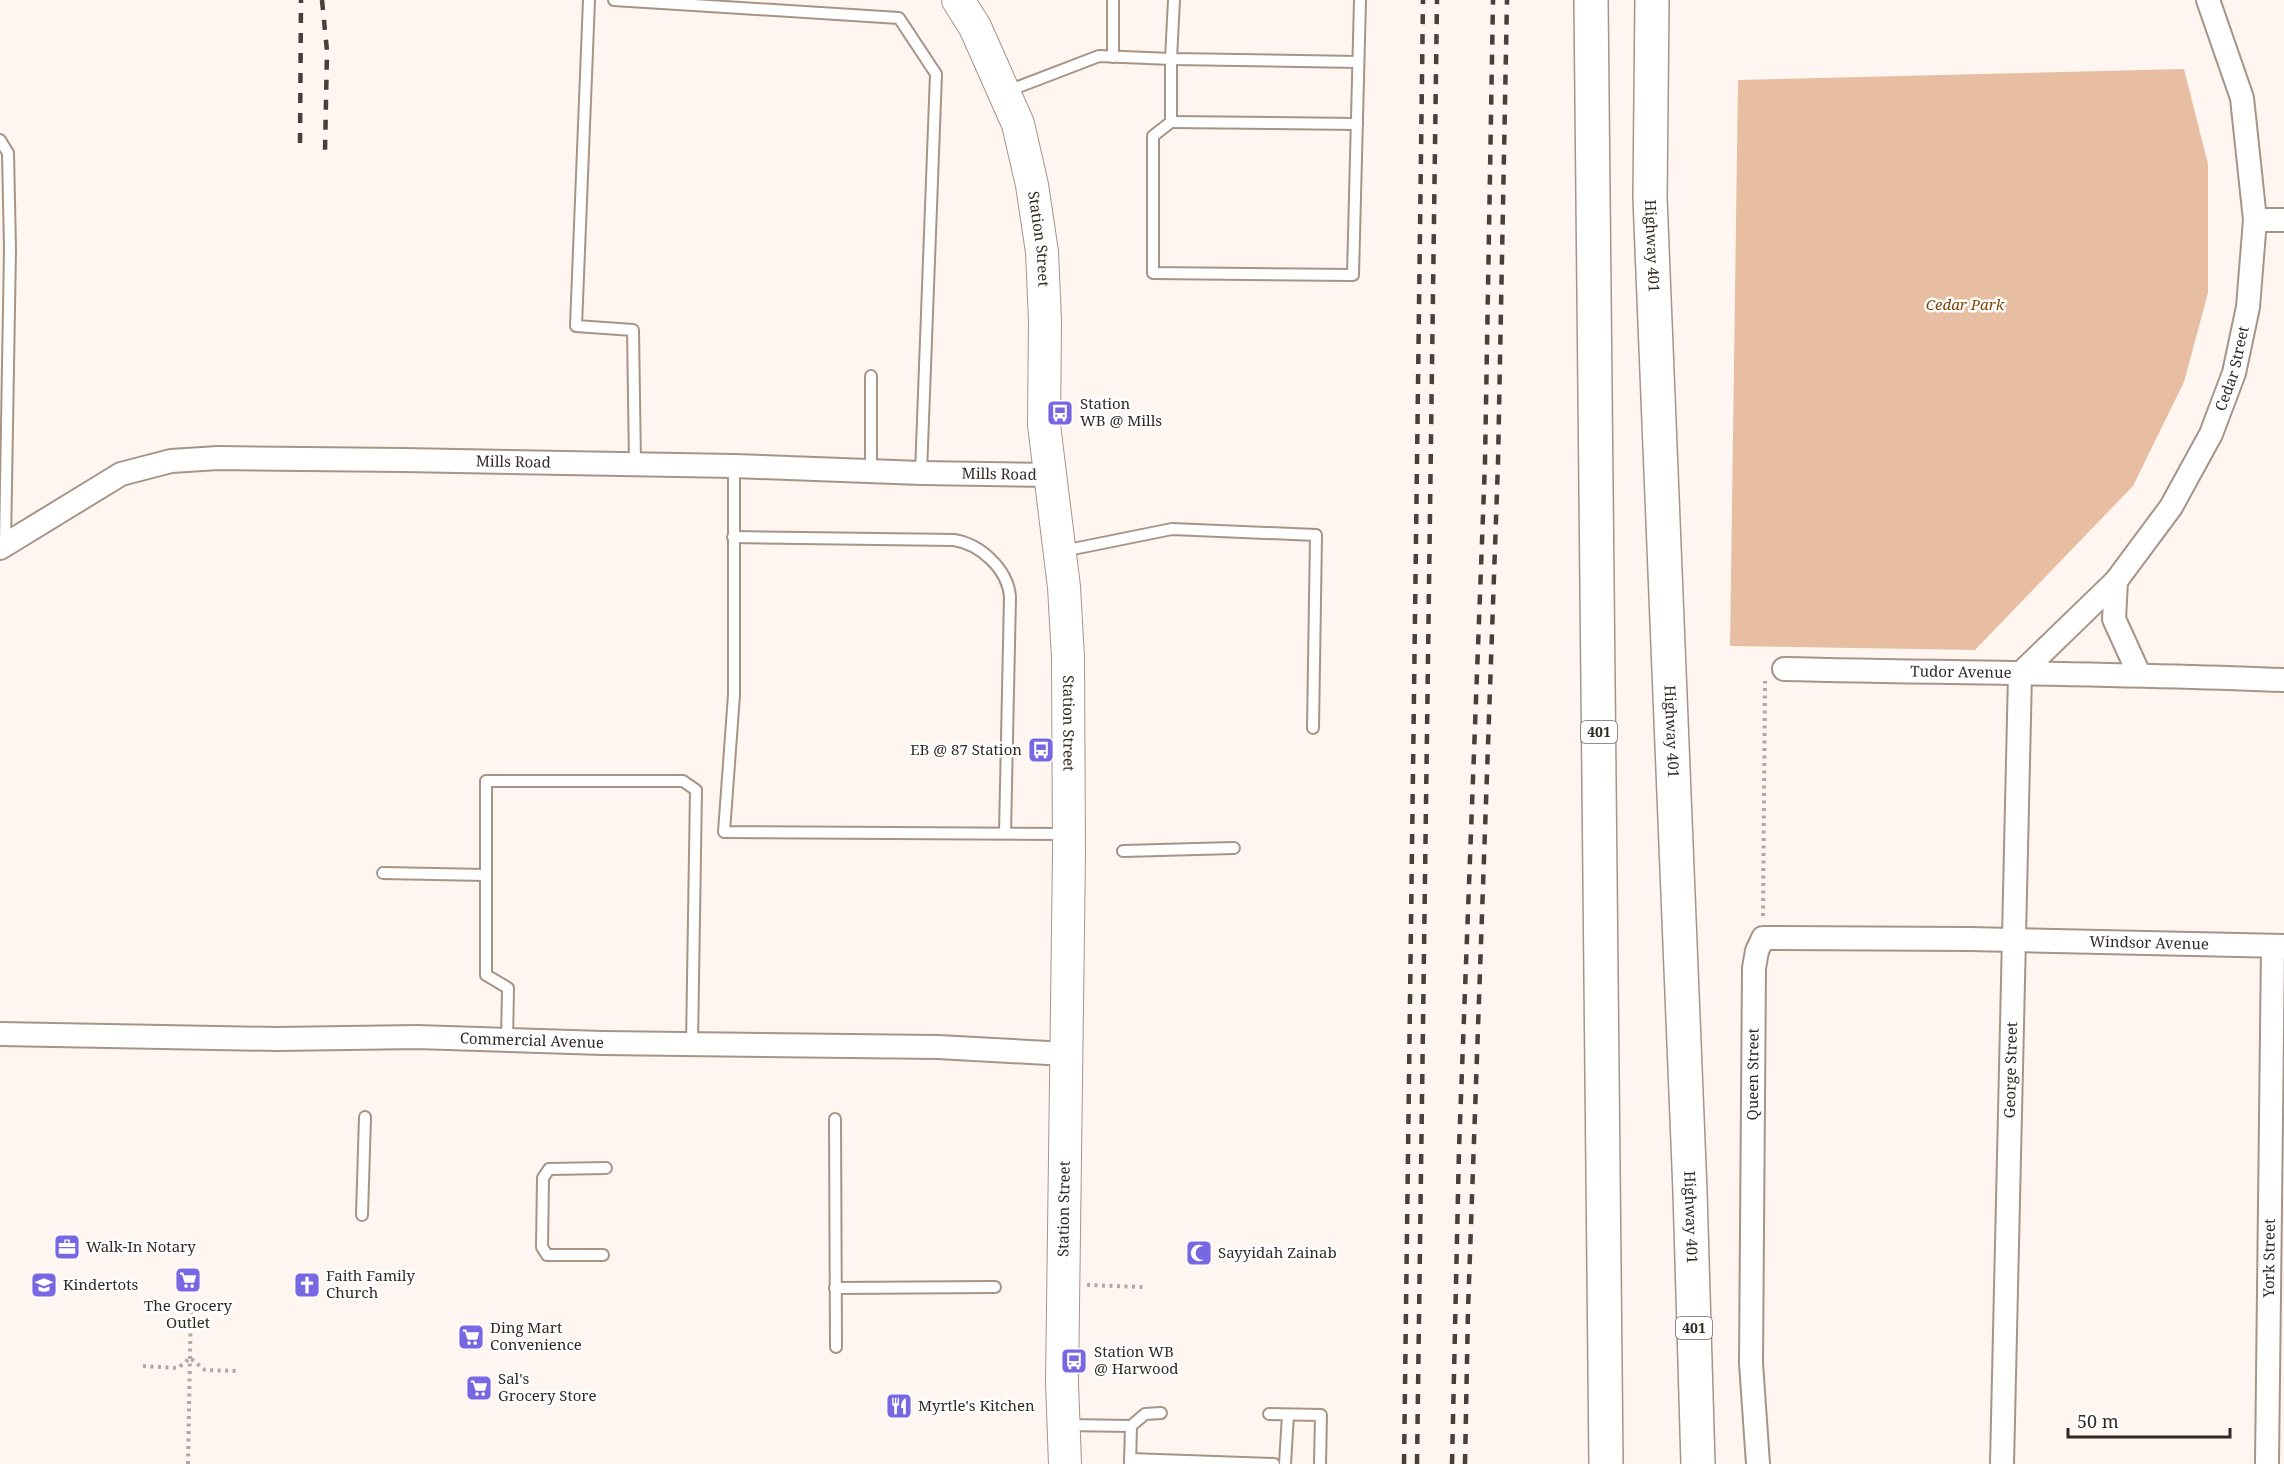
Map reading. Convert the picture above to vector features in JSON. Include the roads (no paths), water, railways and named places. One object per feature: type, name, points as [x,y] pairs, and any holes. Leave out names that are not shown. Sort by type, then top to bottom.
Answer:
[{"type":"highway","name":"401","points":[[1591,0],[1606,1464]]},
{"type":"highway","name":"Highway 401","points":[[1652,0],[1650,198],[1689,1156],[1698,1464]]},
{"type":"street","name":"Station Street","points":[[958,0],[975,27],[1018,124],[1032,185],[1042,252],[1045,321],[1044,425],[1059,552],[1068,658],[1069,834],[1062,1383],[1065,1464]]},
{"type":"street","name":"Cedar Street","points":[[2020,674],[2116,581],[2171,507],[2211,434],[2234,373],[2247,307],[2255,220],[2242,98],[2208,0]]},
{"type":"street","points":[[2255,220],[2284,220]]},
{"type":"street","name":"Mills Road","points":[[3,546],[122,474],[171,461],[218,458],[635,464],[921,474],[1049,475]]},
{"type":"street","points":[[2116,581],[2114,619],[2139,674]]},
{"type":"street","name":"Tudor Avenue","points":[[1784,669],[2139,674],[2284,680]]},
{"type":"street","name":"George Street","points":[[2002,1464],[2020,674]]},
{"type":"street","name":"Queen Street","points":[[1758,1464],[1751,1363],[1756,951],[1763,938],[2014,940]]},
{"type":"street","name":"Windsor Avenue","points":[[2014,940],[2278,946]]},
{"type":"street","name":"York Street","points":[[2267,1464],[2278,946]]},
{"type":"street","name":"Commercial Avenue","points":[[0,1035],[276,1039],[417,1036],[692,1044],[938,1047],[1066,1054]]},
{"type":"lane","points":[[589,0],[576,326],[633,330],[635,464]]},
{"type":"lane","points":[[614,0],[899,18],[936,74],[921,474]]},
{"type":"lane","points":[[1113,0],[1113,57]]},
{"type":"lane","points":[[1172,122],[1171,59],[1174,0]]},
{"type":"lane","points":[[1357,124],[1172,122],[1153,136],[1154,273],[1353,274],[1357,124],[1358,62],[1360,0]]},
{"type":"lane","points":[[1004,92],[1099,56],[1358,62]]},
{"type":"lane","points":[[0,140],[8,153],[3,546]]},
{"type":"lane","points":[[871,376],[871,471]]},
{"type":"lane","points":[[734,466],[734,695],[724,832],[1069,834]]},
{"type":"lane","points":[[1059,552],[1172,529],[1316,535],[1313,728]]},
{"type":"lane","points":[[733,537],[954,540],[971,544],[987,556],[1002,575],[1010,592],[1005,833]]},
{"type":"lane","points":[[507,1040],[508,988],[486,975],[486,781],[683,781],[696,790],[692,1044]]},
{"type":"lane","points":[[1123,851],[1234,848]]},
{"type":"lane","points":[[383,873],[485,875]]},
{"type":"lane","points":[[362,1215],[365,1117]]},
{"type":"lane","points":[[835,1119],[836,1347]]},
{"type":"lane","points":[[603,1255],[546,1255],[542,1247],[543,1178],[549,1169],[606,1168]]},
{"type":"lane","points":[[835,1288],[995,1287]]},
{"type":"lane","points":[[1064,1425],[1131,1426],[1145,1414],[1161,1413]]},
{"type":"lane","points":[[1269,1414],[1321,1415],[1320,1464]]},
{"type":"lane","points":[[1285,1464],[1288,1415]]},
{"type":"lane","points":[[1131,1426],[1130,1462],[1274,1464]]},
{"type":"railway","points":[[300,143],[301,0]]},
{"type":"railway","points":[[322,0],[327,51],[325,151]]},
{"type":"railway","points":[[1404,1464],[1423,0]]},
{"type":"railway","points":[[1417,1464],[1437,0]]},
{"type":"railway","points":[[1452,1464],[1459,1149],[1485,462],[1493,0]]},
{"type":"railway","points":[[1465,1464],[1468,1310],[1498,463],[1507,0]]},
{"type":"place","name":"Station WB @ Mills","points":[[1060,413]]},
{"type":"place","name":"EB @ 87 Station","points":[[1041,750]]},
{"type":"place","name":"Walk-In Notary","points":[[67,1247]]},
{"type":"place","name":"Sayyidah Zainab","points":[[1199,1253]]},
{"type":"place","name":"The Grocery Outlet","points":[[188,1280]]},
{"type":"place","name":"Kindertots","points":[[44,1285]]},
{"type":"place","name":"Faith Family Church","points":[[307,1285]]},
{"type":"place","name":"Ding Mart Convenience","points":[[471,1337]]},
{"type":"place","name":"Station WB @ Harwood","points":[[1074,1361]]},
{"type":"place","name":"Sal's Grocery Store","points":[[479,1388]]},
{"type":"place","name":"Myrtle's Kitchen","points":[[899,1406]]},
{"type":"park label","name":"Cedar Park","points":[[1965,305]]}]
